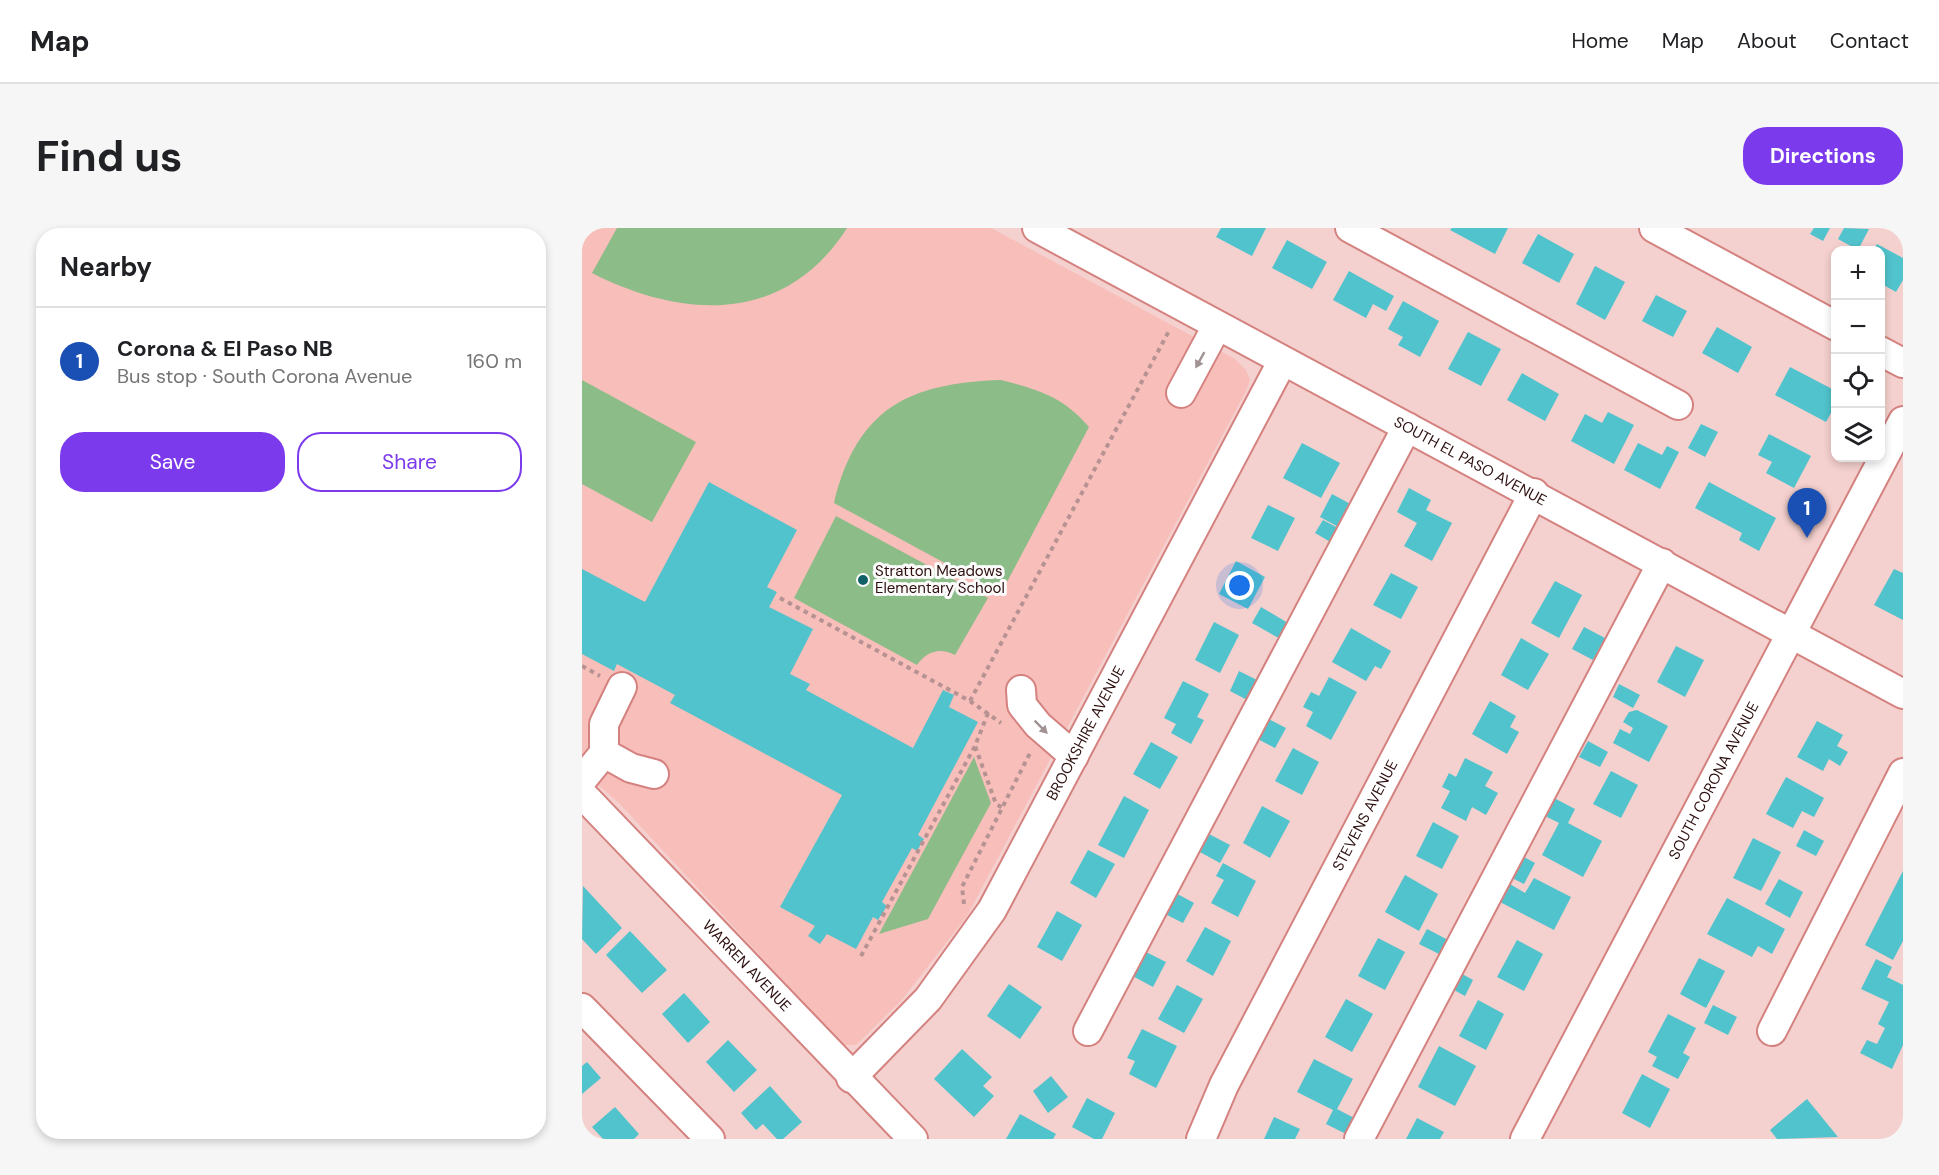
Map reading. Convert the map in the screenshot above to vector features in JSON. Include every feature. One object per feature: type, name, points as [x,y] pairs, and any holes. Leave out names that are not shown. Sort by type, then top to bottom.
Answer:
[{"type":"street","name":"SOUTH EL PASO AVENUE","points":[[1037,228],[1282,362],[1534,493],[1903,694]]},
{"type":"street","points":[[1350,228],[1678,405]]},
{"type":"street","points":[[1654,228],[1831,323]]},
{"type":"street","points":[[1182,393],[1217,326]]},
{"type":"street","points":[[1885,353],[1903,363]]},
{"type":"street","name":"BROOKSHIRE AVENUE","points":[[852,1078],[928,999],[993,910],[1282,362]]},
{"type":"street","name":"SOUTH CORONA AVENUE","points":[[1525,1139],[1903,421]]},
{"type":"street","points":[[1088,1031],[1407,427]]},
{"type":"street","name":"STEVENS AVENUE","points":[[1201,1139],[1235,1064],[1534,493]]},
{"type":"street","points":[[1359,1139],[1662,563]]},
{"type":"street","points":[[582,780],[604,753],[604,724],[622,687]]},
{"type":"street","points":[[1021,690],[1022,705],[1038,725],[1074,756]]},
{"type":"street","points":[[604,753],[631,768],[654,774]]},
{"type":"street","points":[[1772,1030],[1903,773]]},
{"type":"street","name":"WARREN AVENUE","points":[[582,794],[912,1139]]},
{"type":"street","points":[[582,1008],[710,1139]]},
{"type":"path","points":[[970,701],[1169,331]]},
{"type":"path","points":[[780,598],[970,701],[1006,727]]},
{"type":"path","points":[[861,956],[975,746],[988,713]]},
{"type":"path","points":[[975,746],[996,804],[1002,808]]},
{"type":"path","points":[[965,912],[962,887],[1033,747]]},
{"type":"shaded area","name":"Stratton Meadows Elementary School","points":[[582,228],[991,228],[1235,359],[1246,370],[1250,380],[967,916],[901,1001],[856,1045],[843,1045],[619,803],[582,771]]},
{"type":"green space","points":[[617,228],[847,228],[822,259],[794,282],[764,297],[731,304],[697,305],[662,299],[627,288],[592,273]]},
{"type":"green space","points":[[582,380],[696,442],[652,522],[582,484]]},
{"type":"green space","points":[[1001,380],[1027,387],[1059,401],[1089,427],[1007,582],[989,587],[834,503],[844,471],[857,444],[873,423],[892,407],[914,395],[939,387]]},
{"type":"green space","points":[[836,516],[988,598],[955,655],[944,651],[934,652],[925,656],[917,665],[794,598]]},
{"type":"green space","points":[[974,757],[991,803],[928,919],[879,934]]},
{"type":"building","points":[[1221,228],[1266,228],[1252,256],[1216,237]]},
{"type":"building","points":[[1452,228],[1508,228],[1495,254],[1450,230]]},
{"type":"building","points":[[1814,228],[1830,228],[1823,241],[1810,234]]},
{"type":"building","points":[[1844,228],[1869,229],[1860,246],[1851,246],[1838,239]]},
{"type":"building","points":[[1538,234],[1574,254],[1559,283],[1522,263]]},
{"type":"building","points":[[1287,240],[1327,262],[1312,289],[1272,268]]},
{"type":"building","points":[[1885,248],[1903,258],[1903,280],[1896,292],[1885,286]]},
{"type":"building","points":[[1595,266],[1625,282],[1605,320],[1576,304]]},
{"type":"building","points":[[1349,271],[1394,296],[1386,311],[1373,304],[1366,318],[1333,300]]},
{"type":"building","points":[[1656,295],[1687,311],[1673,337],[1642,321]]},
{"type":"building","points":[[1403,301],[1439,321],[1420,357],[1398,345],[1403,337],[1388,329]]},
{"type":"building","points":[[1717,327],[1752,347],[1738,373],[1702,353]]},
{"type":"building","points":[[1468,332],[1501,349],[1481,386],[1448,369]]},
{"type":"building","points":[[1790,367],[1831,388],[1831,413],[1826,422],[1775,395]]},
{"type":"building","points":[[1522,373],[1559,394],[1545,421],[1507,400]]},
{"type":"building","points":[[1608,412],[1634,425],[1614,464],[1571,441],[1585,414],[1602,423]]},
{"type":"building","points":[[1701,424],[1718,432],[1705,457],[1688,448]]},
{"type":"building","points":[[1769,434],[1811,456],[1794,488],[1766,473],[1772,462],[1758,455]]},
{"type":"building","points":[[1302,443],[1340,463],[1321,498],[1283,478]]},
{"type":"building","points":[[1638,443],[1662,455],[1667,446],[1679,452],[1660,489],[1624,470]]},
{"type":"building","points":[[709,482],[797,530],[767,587],[777,592],[769,607],[813,629],[790,674],[810,684],[806,690],[913,748],[943,690],[954,695],[949,707],[978,722],[918,835],[924,839],[917,851],[912,848],[882,902],[887,906],[878,920],[873,917],[856,949],[827,934],[820,944],[808,936],[815,926],[780,907],[842,795],[670,703],[675,695],[617,664],[614,671],[582,654],[582,569],[645,602]]},
{"type":"building","points":[[1709,482],[1776,518],[1759,551],[1739,540],[1742,533],[1695,508]]},
{"type":"building","points":[[1409,488],[1431,500],[1426,510],[1452,523],[1432,561],[1404,546],[1417,523],[1397,512]]},
{"type":"building","points":[[1332,494],[1356,507],[1344,530],[1320,517]]},
{"type":"building","points":[[1268,505],[1295,518],[1278,551],[1251,538]]},
{"type":"building","points":[[1323,520],[1342,530],[1334,544],[1315,533]]},
{"type":"building","points":[[1236,561],[1265,577],[1248,609],[1219,594]]},
{"type":"building","points":[[1894,569],[1903,573],[1903,620],[1874,605]]},
{"type":"building","points":[[1391,573],[1418,587],[1401,619],[1373,605]]},
{"type":"building","points":[[1555,581],[1582,595],[1559,638],[1531,623]]},
{"type":"building","points":[[1261,607],[1293,626],[1284,641],[1252,623]]},
{"type":"building","points":[[1214,622],[1239,635],[1220,673],[1195,660]]},
{"type":"building","points":[[1584,627],[1605,638],[1593,660],[1572,649]]},
{"type":"building","points":[[1351,628],[1391,651],[1381,669],[1375,666],[1366,681],[1332,662]]},
{"type":"building","points":[[1521,638],[1549,654],[1528,690],[1501,675]]},
{"type":"building","points":[[1676,646],[1704,660],[1685,697],[1657,682]]},
{"type":"building","points":[[1239,671],[1263,683],[1253,703],[1230,691]]},
{"type":"building","points":[[1329,677],[1357,692],[1331,740],[1306,726],[1313,712],[1303,707],[1311,692],[1319,696]]},
{"type":"building","points":[[1183,681],[1209,694],[1197,717],[1204,720],[1191,744],[1171,733],[1176,724],[1164,718]]},
{"type":"building","points":[[1619,684],[1640,695],[1633,708],[1613,697]]},
{"type":"building","points":[[1490,701],[1516,716],[1510,727],[1519,732],[1507,754],[1472,734]]},
{"type":"building","points":[[1637,710],[1668,726],[1649,762],[1613,743],[1620,729],[1630,734],[1633,728],[1623,722],[1629,712]]},
{"type":"building","points":[[1263,716],[1286,728],[1275,748],[1252,736]]},
{"type":"building","points":[[1817,721],[1843,735],[1837,746],[1848,752],[1840,766],[1829,759],[1823,771],[1797,757]]},
{"type":"building","points":[[1588,741],[1608,752],[1600,767],[1579,757]]},
{"type":"building","points":[[1151,742],[1178,757],[1160,789],[1133,774]]},
{"type":"building","points":[[1293,748],[1319,762],[1302,795],[1275,781]]},
{"type":"building","points":[[1465,758],[1493,772],[1485,786],[1498,793],[1486,815],[1472,807],[1466,821],[1441,808],[1450,791],[1442,787],[1449,773],[1456,777]]},
{"type":"building","points":[[1611,771],[1638,785],[1621,818],[1593,804]]},
{"type":"building","points":[[1786,777],[1824,798],[1814,817],[1802,811],[1793,828],[1766,814]]},
{"type":"building","points":[[1124,796],[1149,810],[1124,858],[1098,845]]},
{"type":"building","points":[[1554,798],[1575,809],[1568,823],[1602,841],[1583,877],[1542,855],[1559,823],[1545,816]]},
{"type":"building","points":[[1262,806],[1290,821],[1270,858],[1243,843]]},
{"type":"building","points":[[1433,822],[1459,836],[1442,869],[1416,856]]},
{"type":"building","points":[[1804,830],[1824,841],[1816,856],[1796,846]]},
{"type":"building","points":[[1207,833],[1230,845],[1220,863],[1198,851]]},
{"type":"building","points":[[1753,838],[1781,852],[1761,891],[1733,878]]},
{"type":"building","points":[[1088,850],[1115,864],[1096,898],[1070,883]]},
{"type":"building","points":[[1515,852],[1535,863],[1524,884],[1504,874]]},
{"type":"building","points":[[1223,863],[1256,881],[1238,917],[1211,903],[1224,880],[1216,876]]},
{"type":"building","points":[[1903,871],[1903,941],[1893,960],[1865,945]]},
{"type":"building","points":[[1405,875],[1438,894],[1419,931],[1385,912]]},
{"type":"building","points":[[1534,878],[1571,897],[1554,930],[1500,902],[1510,884],[1525,893]]},
{"type":"building","points":[[1779,879],[1803,892],[1790,918],[1765,904]]},
{"type":"building","points":[[583,886],[622,928],[596,954],[582,939]]},
{"type":"building","points":[[1172,891],[1194,903],[1183,923],[1161,912]]},
{"type":"building","points":[[1727,898],[1785,929],[1772,954],[1758,946],[1752,957],[1707,934]]},
{"type":"building","points":[[1057,911],[1082,925],[1062,961],[1037,947]]},
{"type":"building","points":[[1205,927],[1231,941],[1213,976],[1186,961]]},
{"type":"building","points":[[1427,929],[1450,941],[1443,956],[1419,944]]},
{"type":"building","points":[[630,931],[667,970],[642,993],[606,955]]},
{"type":"building","points":[[1378,938],[1405,952],[1385,990],[1358,976]]},
{"type":"building","points":[[1517,940],[1543,954],[1524,991],[1497,977]]},
{"type":"building","points":[[1142,950],[1166,962],[1153,987],[1129,974]]},
{"type":"building","points":[[1699,958],[1725,971],[1706,1008],[1680,994]]},
{"type":"building","points":[[1876,959],[1892,967],[1887,977],[1903,985],[1903,1045],[1892,1069],[1860,1053],[1867,1040],[1877,1044],[1885,1028],[1878,1024],[1889,1002],[1861,989]]},
{"type":"building","points":[[1453,969],[1473,980],[1465,996],[1445,985]]},
{"type":"building","points":[[1009,984],[1042,1007],[1020,1039],[987,1016]]},
{"type":"building","points":[[1177,985],[1203,999],[1184,1033],[1158,1019]]},
{"type":"building","points":[[684,993],[710,1022],[688,1043],[662,1014]]},
{"type":"building","points":[[1346,999],[1373,1014],[1352,1052],[1325,1037]]},
{"type":"building","points":[[1478,1000],[1504,1014],[1486,1050],[1459,1036]]},
{"type":"building","points":[[1713,1005],[1737,1017],[1728,1035],[1704,1023]]},
{"type":"building","points":[[1668,1014],[1696,1028],[1683,1053],[1690,1057],[1678,1079],[1652,1066],[1657,1057],[1648,1052]]},
{"type":"building","points":[[1142,1029],[1177,1046],[1156,1088],[1129,1074],[1135,1061],[1127,1058]]},
{"type":"building","points":[[728,1040],[757,1070],[734,1092],[706,1062]]},
{"type":"building","points":[[1439,1046],[1476,1066],[1455,1106],[1418,1087]]},
{"type":"building","points":[[962,1049],[992,1077],[983,1086],[994,1096],[974,1117],[934,1079]]},
{"type":"building","points":[[1314,1059],[1353,1079],[1337,1109],[1358,1120],[1350,1136],[1326,1124],[1333,1110],[1297,1092]]},
{"type":"building","points":[[587,1062],[601,1078],[582,1094],[582,1066]]},
{"type":"building","points":[[1642,1074],[1670,1089],[1650,1128],[1622,1113]]},
{"type":"building","points":[[1051,1076],[1068,1097],[1048,1113],[1033,1091]]},
{"type":"building","points":[[770,1086],[802,1122],[783,1139],[777,1139],[763,1124],[756,1130],[741,1113]]},
{"type":"building","points":[[1087,1098],[1115,1113],[1102,1139],[1094,1139],[1072,1127]]},
{"type":"building","points":[[1807,1099],[1838,1137],[1777,1139],[1770,1130]]},
{"type":"building","points":[[615,1107],[639,1134],[634,1139],[603,1139],[592,1127]]},
{"type":"building","points":[[1020,1114],[1056,1134],[1053,1139],[1006,1139]]},
{"type":"building","points":[[1274,1117],[1300,1129],[1295,1139],[1264,1139]]},
{"type":"building","points":[[1417,1118],[1444,1132],[1440,1139],[1406,1139]]},
{"type":"place","name":"Corona & El Paso NB","points":[[1807,538]]},
{"type":"place","name":"Stratton Meadows Elementary School","points":[[863,580]]}]
